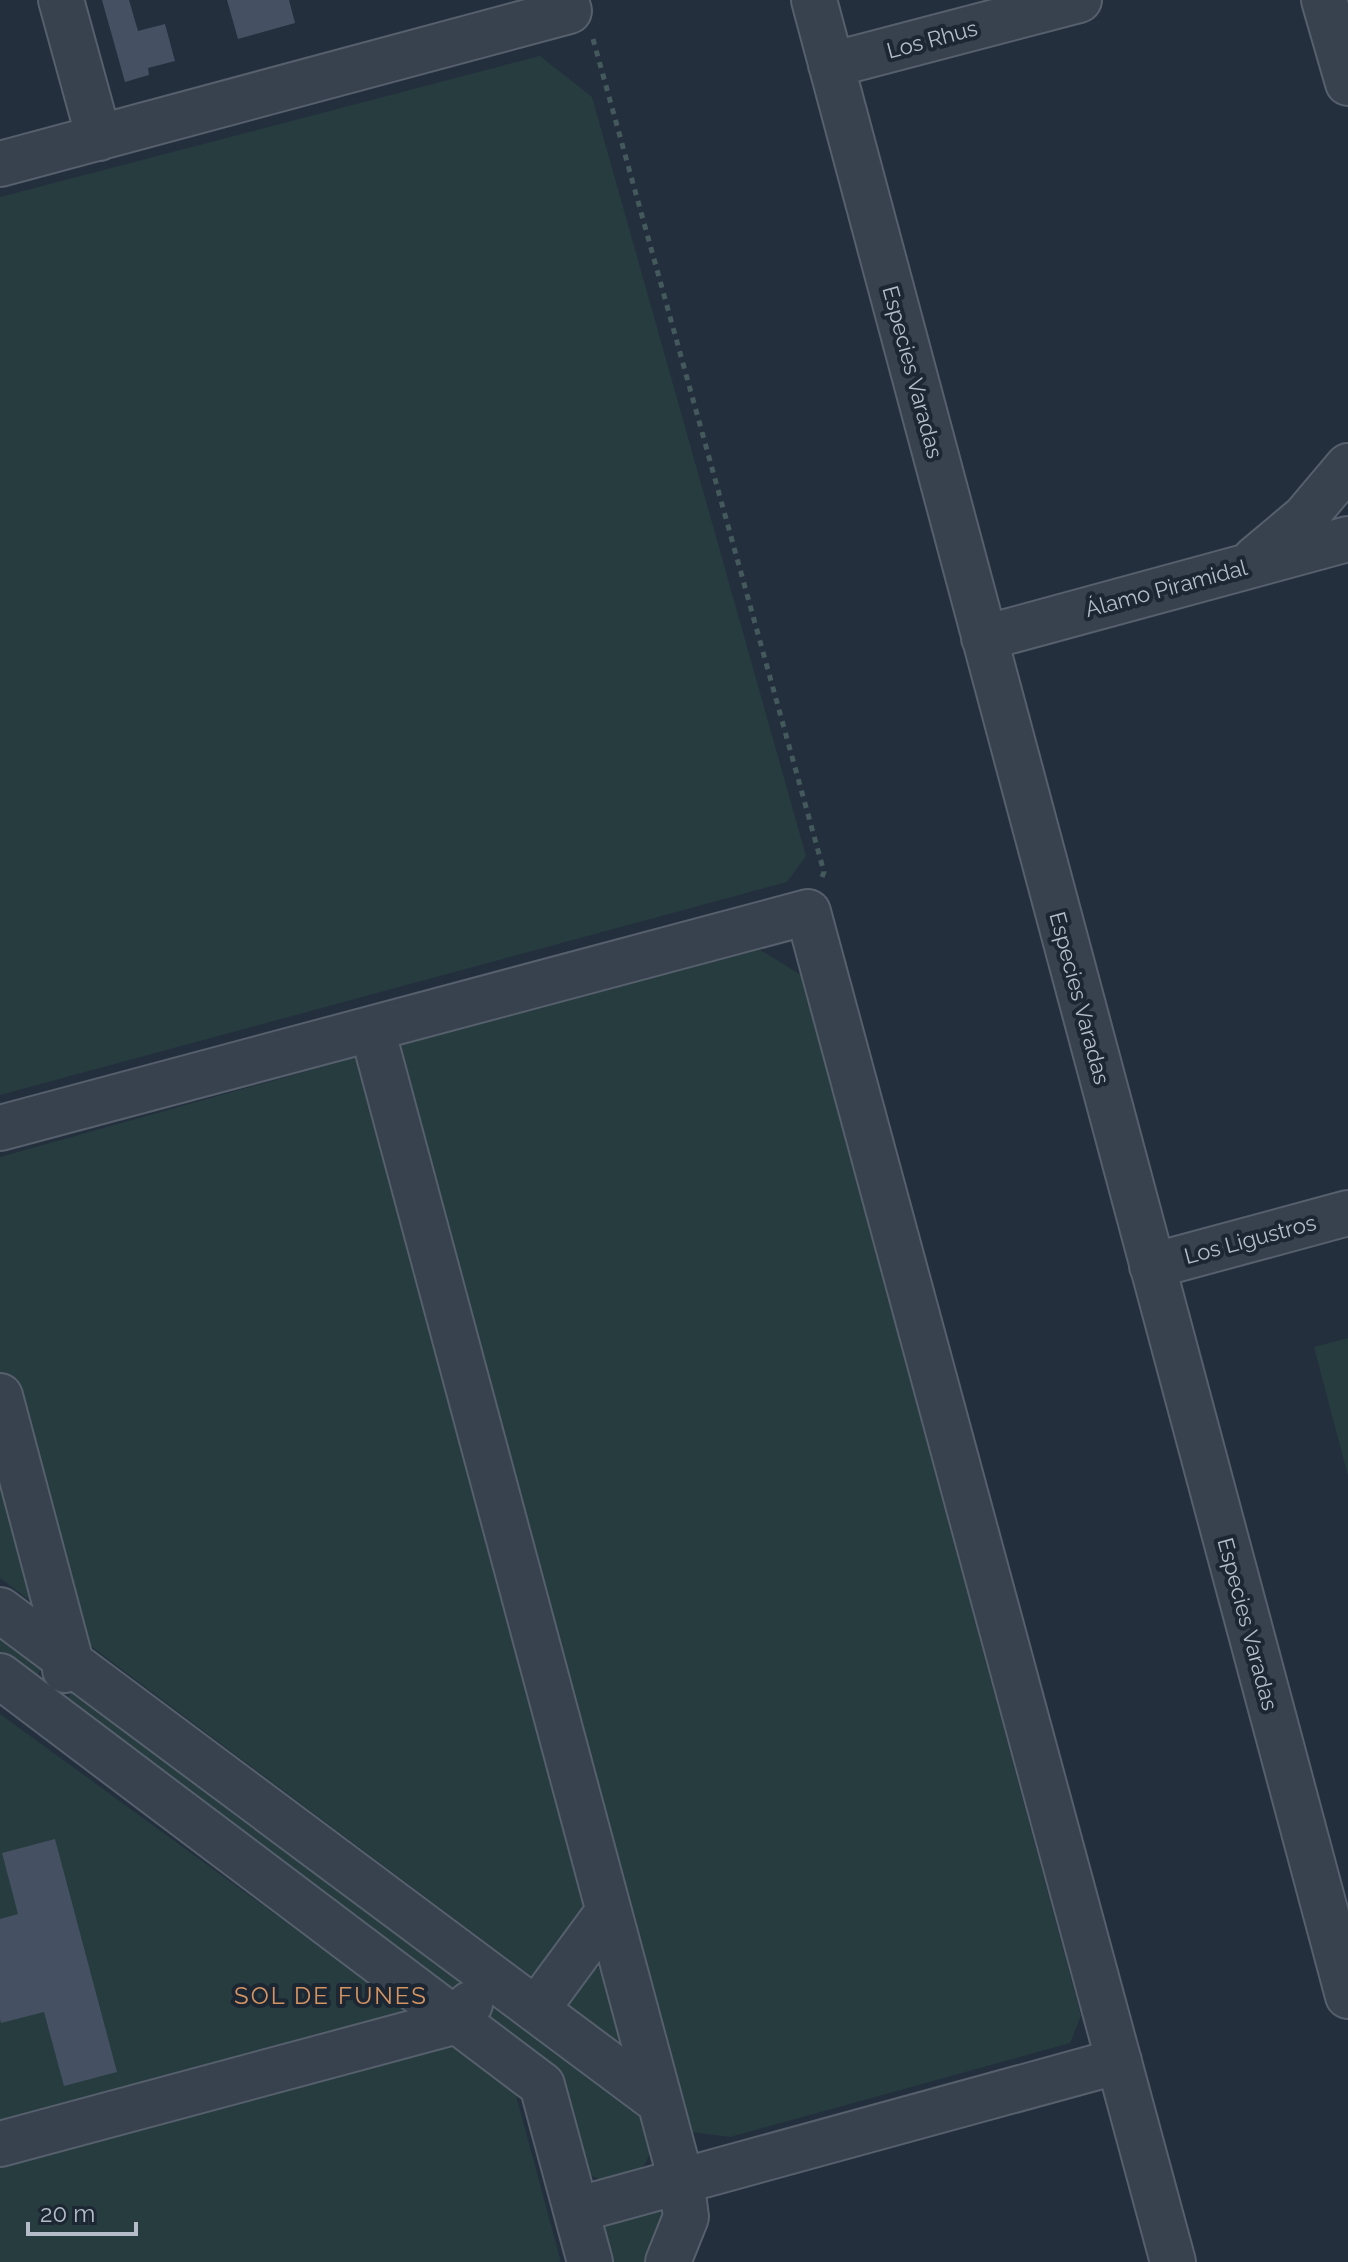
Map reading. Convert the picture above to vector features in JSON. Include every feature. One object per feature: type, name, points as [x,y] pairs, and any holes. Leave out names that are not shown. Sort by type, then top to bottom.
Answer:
[{"type":"street","points":[[61,0],[99,138]]},
{"type":"street","name":"Especies Varadas","points":[[814,0],[1348,1996]]},
{"type":"street","name":"Los Rhus","points":[[831,65],[1079,0]]},
{"type":"street","points":[[0,164],[567,5]]},
{"type":"street","points":[[1333,14],[1348,83]]},
{"type":"street","points":[[1248,566],[1305,517],[1348,466]]},
{"type":"street","name":"Álamo Piramidal","points":[[984,638],[1348,539]]},
{"type":"street","points":[[0,1128],[808,912],[1173,2262]]},
{"type":"street","points":[[372,1029],[657,2100],[681,2180],[686,2217],[668,2262]]},
{"type":"street","name":"Los Ligustros","points":[[1152,1266],[1348,1213]]},
{"type":"street","points":[[0,1396],[71,1663]]},
{"type":"street","points":[[0,1610],[657,2100]]},
{"type":"street","points":[[35,1703],[71,1663]]},
{"type":"street","points":[[0,1676],[542,2085],[590,2262]]},
{"type":"street","points":[[536,2010],[608,1912]]},
{"type":"street","points":[[0,2144],[457,2021],[491,1977]]},
{"type":"street","points":[[576,2210],[1119,2061]]},
{"type":"path","points":[[567,5],[592,37],[824,872],[808,912]]},
{"type":"green space","points":[[540,56],[592,97],[806,856],[787,882],[0,1095],[0,197]]},
{"type":"green space","points":[[754,946],[801,975],[1081,2016],[1070,2043],[730,2137],[691,2132],[621,1890],[583,1910],[532,1977],[0,1578],[0,1157]]},
{"type":"green space","points":[[1348,1338],[1348,1476],[1314,1347]]},
{"type":"green space","points":[[0,1626],[43,1666],[37,1676],[26,1676],[0,1656]]},
{"type":"green space","points":[[73,1690],[464,1982],[460,1990],[447,1990],[71,1709],[68,1698]]},
{"type":"green space","points":[[0,1714],[514,2088],[561,2262],[0,2262]]},
{"type":"green space","points":[[596,1967],[603,1970],[622,2033],[613,2046],[563,2006],[588,1970]]},
{"type":"green space","points":[[501,2004],[642,2104],[650,2145],[649,2155],[638,2171],[610,2184],[583,2172],[489,2022],[491,2006]]},
{"type":"green space","points":[[667,2208],[652,2262],[602,2262],[598,2229],[604,2220]]},
{"type":"building","points":[[102,0],[129,0],[138,31],[165,24],[175,61],[148,68],[149,75],[125,82]]},
{"type":"building","points":[[227,0],[289,0],[295,23],[238,39]]},
{"type":"building","points":[[55,1839],[117,2072],[64,2086],[44,2012],[1,2023],[0,2019],[0,1919],[18,1914],[2,1853]]},
{"type":"district","name":"SOL DE FUNES","points":[[331,1996]]}]
